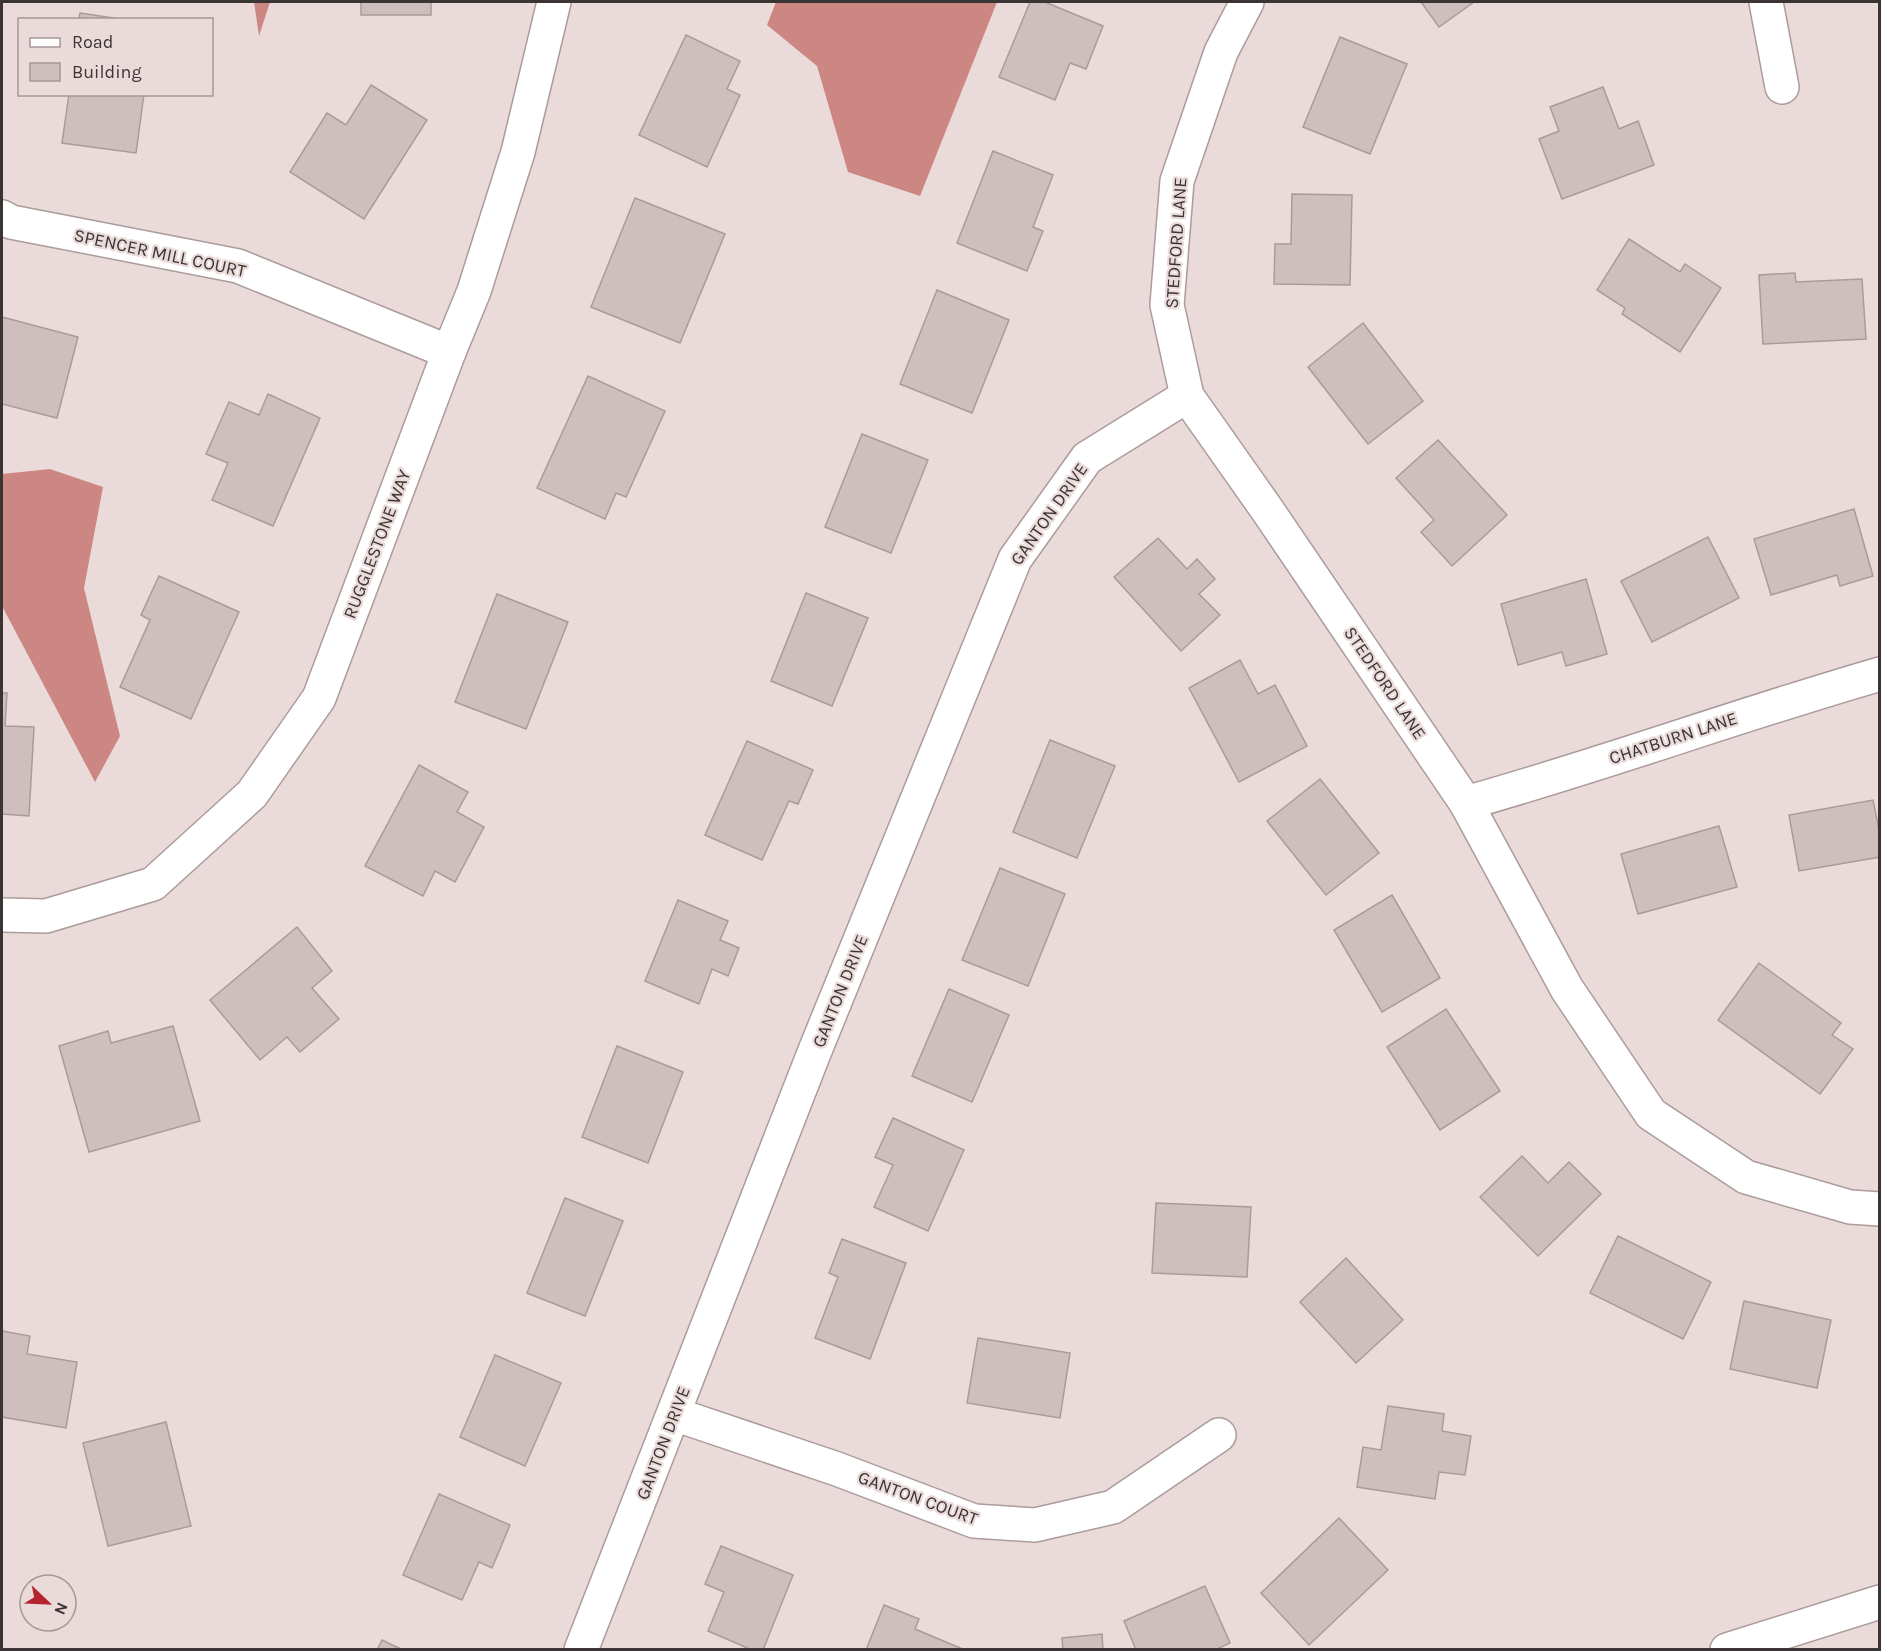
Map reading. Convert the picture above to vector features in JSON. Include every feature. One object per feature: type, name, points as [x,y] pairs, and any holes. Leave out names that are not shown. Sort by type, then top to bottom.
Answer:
[{"type":"street","name":"RUGGLESTONE WAY","points":[[2,915],[46,916],[153,885],[252,794],[319,698],[474,291],[518,152],[554,2]]},
{"type":"street","name":"STEDFORD LANE","points":[[1247,2],[1221,52],[1177,182],[1167,305],[1187,396],[1466,803],[1567,988],[1650,1114],[1746,1177],[1850,1207],[1880,1209]]},
{"type":"street","points":[[1766,2],[1782,87]]},
{"type":"street","name":"SPENCER MILL COURT","points":[[2,217],[11,222],[238,266],[449,352]]},
{"type":"street","name":"GANTON DRIVE","points":[[581,1650],[814,1053],[1015,559],[1087,458],[1187,396]]},
{"type":"street","name":"CHATBURN LANE","points":[[1466,803],[1880,674]]},
{"type":"street","name":"GANTON COURT","points":[[675,1414],[837,1469],[974,1521],[1035,1525],[1113,1507],[1219,1435]]},
{"type":"street","points":[[1727,1650],[1880,1602]]},
{"type":"shaded area","points":[[254,2],[270,2],[259,36]]},
{"type":"shaded area","points":[[776,2],[997,2],[920,196],[848,172],[817,66],[767,25]]},
{"type":"shaded area","points":[[50,469],[103,487],[84,588],[120,736],[95,782],[2,606],[2,474]]},
{"type":"building","points":[[361,2],[431,2],[431,15],[361,15]]},
{"type":"building","points":[[1030,2],[1045,2],[1103,26],[1086,69],[1070,63],[1055,100],[999,77]]},
{"type":"building","points":[[1421,2],[1474,2],[1439,27]]},
{"type":"building","points":[[80,13],[114,18],[79,18]]},
{"type":"building","points":[[686,35],[740,61],[727,89],[740,95],[707,167],[639,135]]},
{"type":"building","points":[[1340,37],[1407,64],[1370,154],[1303,127]]},
{"type":"building","points":[[371,85],[427,120],[364,219],[290,172],[327,113],[346,125]]},
{"type":"building","points":[[1603,87],[1619,129],[1638,121],[1654,165],[1562,199],[1539,139],[1559,131],[1550,107]]},
{"type":"building","points":[[69,96],[144,96],[136,153],[62,143]]},
{"type":"building","points":[[993,151],[1053,175],[1033,227],[1043,231],[1027,271],[957,243]]},
{"type":"building","points":[[1292,194],[1352,195],[1350,285],[1274,284],[1275,244],[1291,244]]},
{"type":"building","points":[[635,198],[725,234],[680,343],[591,307]]},
{"type":"building","points":[[1629,239],[1680,272],[1685,264],[1721,288],[1680,352],[1622,314],[1625,308],[1597,290]]},
{"type":"building","points":[[1795,273],[1796,282],[1862,279],[1866,339],[1763,344],[1759,275]]},
{"type":"building","points":[[937,290],[1009,320],[972,413],[900,384]]},
{"type":"building","points":[[2,317],[78,337],[57,418],[2,404]]},
{"type":"building","points":[[1363,323],[1423,401],[1368,444],[1308,367]]},
{"type":"building","points":[[588,376],[665,411],[626,497],[616,493],[605,519],[537,488]]},
{"type":"building","points":[[268,394],[320,418],[273,526],[212,500],[228,463],[206,454],[229,402],[259,415]]},
{"type":"building","points":[[862,434],[928,460],[891,553],[825,527]]},
{"type":"building","points":[[1438,440],[1507,515],[1452,566],[1421,532],[1434,520],[1396,478]]},
{"type":"building","points":[[1854,509],[1873,576],[1840,586],[1837,575],[1771,595],[1754,539]]},
{"type":"building","points":[[1708,537],[1739,598],[1652,642],[1621,581]]},
{"type":"building","points":[[1158,538],[1187,569],[1197,559],[1215,579],[1199,594],[1220,615],[1181,651],[1114,577]]},
{"type":"building","points":[[159,576],[239,612],[191,719],[120,687],[150,620],[141,615]]},
{"type":"building","points":[[1586,579],[1607,654],[1566,666],[1562,652],[1518,665],[1501,604]]},
{"type":"building","points":[[806,593],[868,618],[832,706],[771,681]]},
{"type":"building","points":[[497,594],[568,622],[526,729],[455,702]]},
{"type":"building","points":[[1240,660],[1258,694],[1275,685],[1307,746],[1239,782],[1189,688]]},
{"type":"building","points":[[2,693],[7,693],[5,726],[34,727],[29,816],[2,814]]},
{"type":"building","points":[[1050,740],[1115,766],[1077,858],[1013,832]]},
{"type":"building","points":[[747,741],[813,770],[798,804],[789,801],[762,860],[705,835]]},
{"type":"building","points":[[419,765],[468,792],[457,812],[484,827],[455,882],[435,871],[423,896],[365,866]]},
{"type":"building","points":[[1320,779],[1379,853],[1326,895],[1267,821]]},
{"type":"building","points":[[1873,800],[1880,835],[1880,857],[1799,871],[1789,815]]},
{"type":"building","points":[[1719,826],[1737,887],[1638,914],[1621,854]]},
{"type":"building","points":[[1000,868],[1065,894],[1028,986],[962,960]]},
{"type":"building","points":[[1392,895],[1440,978],[1382,1012],[1334,930]]},
{"type":"building","points":[[678,900],[728,921],[720,940],[739,948],[728,976],[712,969],[699,1004],[645,981]]},
{"type":"building","points":[[297,927],[332,971],[312,988],[339,1019],[300,1052],[287,1037],[260,1060],[210,1000]]},
{"type":"building","points":[[1759,963],[1841,1023],[1832,1035],[1853,1049],[1820,1094],[1718,1020]]},
{"type":"building","points":[[949,989],[1009,1015],[972,1102],[912,1076]]},
{"type":"building","points":[[1446,1009],[1500,1091],[1440,1130],[1387,1047]]},
{"type":"building","points":[[173,1026],[200,1121],[89,1152],[59,1046],[108,1031],[111,1043]]},
{"type":"building","points":[[617,1046],[683,1072],[648,1163],[582,1137]]},
{"type":"building","points":[[893,1118],[964,1150],[928,1231],[874,1207],[893,1165],[875,1157]]},
{"type":"building","points":[[1522,1156],[1548,1183],[1569,1162],[1601,1194],[1538,1256],[1480,1197]]},
{"type":"building","points":[[565,1198],[623,1221],[585,1316],[527,1293]]},
{"type":"building","points":[[1156,1203],[1251,1207],[1247,1277],[1152,1273]]},
{"type":"building","points":[[1618,1236],[1711,1282],[1683,1339],[1590,1293]]},
{"type":"building","points":[[842,1239],[906,1263],[870,1359],[815,1338],[838,1277],[829,1273]]},
{"type":"building","points":[[1346,1258],[1403,1320],[1356,1363],[1300,1302]]},
{"type":"building","points":[[1744,1301],[1831,1320],[1817,1388],[1730,1369]]},
{"type":"building","points":[[2,1331],[30,1336],[27,1354],[77,1362],[66,1428],[2,1417]]},
{"type":"building","points":[[978,1338],[1070,1353],[1060,1418],[967,1403]]},
{"type":"building","points":[[495,1355],[561,1383],[525,1466],[460,1437]]},
{"type":"building","points":[[1388,1406],[1444,1414],[1442,1431],[1471,1436],[1465,1475],[1439,1472],[1435,1499],[1357,1487],[1363,1447],[1381,1450]]},
{"type":"building","points":[[166,1422],[191,1526],[108,1546],[83,1443]]},
{"type":"building","points":[[439,1494],[510,1525],[492,1568],[479,1562],[462,1600],[403,1575]]},
{"type":"building","points":[[1339,1518],[1388,1570],[1309,1645],[1261,1593]]},
{"type":"building","points":[[721,1546],[793,1575],[763,1650],[752,1650],[708,1631],[724,1592],[705,1584]]},
{"type":"building","points":[[1205,1586],[1230,1643],[1215,1650],[1136,1650],[1124,1621]]},
{"type":"building","points":[[884,1605],[919,1619],[915,1629],[965,1650],[866,1650]]},
{"type":"building","points":[[1102,1634],[1103,1650],[1063,1650],[1062,1638]]},
{"type":"building","points":[[382,1640],[403,1650],[377,1650]]}]
